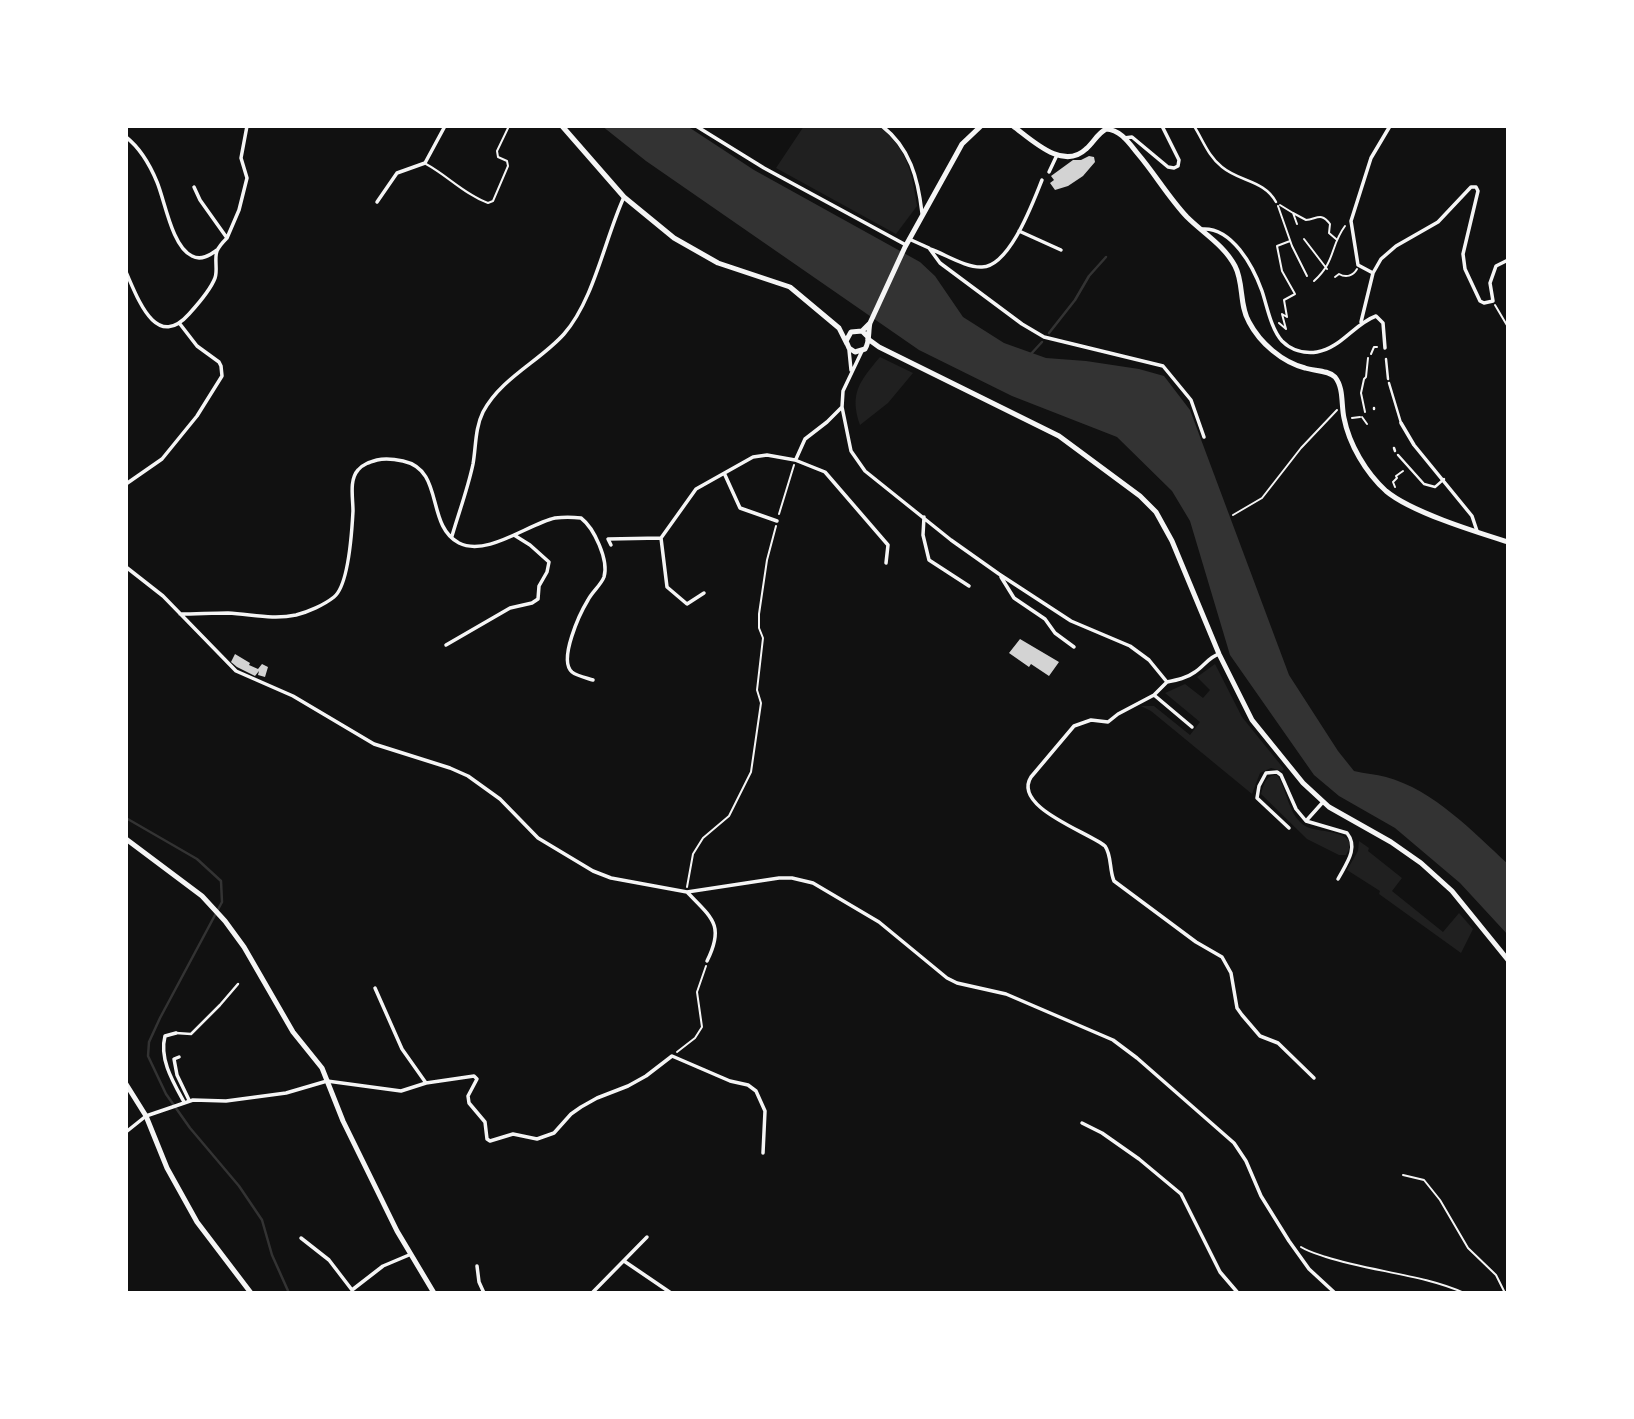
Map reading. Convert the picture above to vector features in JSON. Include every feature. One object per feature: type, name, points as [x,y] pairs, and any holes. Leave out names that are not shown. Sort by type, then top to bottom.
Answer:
[{"type":"main road","points":[[562,126],[625,197],[665,231],[695,251],[730,267],[790,287],[839,328],[848,346],[855,352],[878,346]]},
{"type":"main road","points":[[864,350],[864,334],[922,215],[962,144],[981,126]]},
{"type":"main road","points":[[1013,126],[1057,155],[1073,156],[1080,153],[1106,127],[1124,138],[1186,215],[1224,250],[1237,269],[1246,315],[1260,337],[1279,356],[1294,364],[1330,373],[1338,384],[1344,418],[1356,451],[1366,468],[1390,493],[1413,506],[1478,533],[1508,542]]},
{"type":"main road","points":[[839,328],[864,334],[878,346],[1059,436],[1140,496],[1156,512],[1172,541],[1219,654],[1252,720],[1303,783],[1323,802],[1360,822],[1421,863],[1452,891],[1508,960]]},
{"type":"main road","points":[[848,346],[849,334],[864,334]]},
{"type":"main road","points":[[126,839],[211,905],[244,947],[293,1032],[322,1068],[343,1122],[409,1255],[434,1293]]},
{"type":"main road","points":[[126,1084],[146,1116],[167,1168],[197,1222],[251,1293]]},
{"type":"street","points":[[126,136],[150,166],[173,229],[186,252],[198,258],[217,250],[227,238],[239,210],[247,178],[241,158],[247,126]]},
{"type":"street","points":[[377,202],[397,173],[425,163],[445,126]]},
{"type":"street","points":[[696,126],[764,167],[907,244],[929,248],[973,266],[994,264],[1003,256],[1019,231],[1042,180]]},
{"type":"street","points":[[882,126],[896,137],[910,159],[922,215]]},
{"type":"street","points":[[1124,138],[1132,137],[1168,167],[1174,168],[1178,166],[1179,160],[1162,126]]},
{"type":"street","points":[[1194,126],[1213,158],[1224,169],[1264,187],[1276,202]]},
{"type":"street","points":[[1373,273],[1358,265],[1351,221],[1371,158],[1390,126]]},
{"type":"street","points":[[1049,172],[1057,155]]},
{"type":"street","points":[[194,187],[227,238]]},
{"type":"street","points":[[1361,323],[1373,273],[1381,259],[1396,246],[1438,222],[1471,187],[1476,187],[1479,191],[1463,261],[1476,297],[1484,303],[1493,301],[1491,278],[1496,266],[1508,260]]},
{"type":"street","points":[[452,536],[473,462],[481,415],[507,384],[565,333],[594,278],[625,197]]},
{"type":"street","points":[[1200,230],[1213,229],[1230,239],[1247,261],[1281,340],[1291,348],[1310,353],[1321,351],[1341,341],[1361,323],[1376,316],[1380,318],[1385,332],[1389,381],[1401,423],[1414,445],[1472,516],[1478,533]]},
{"type":"street","points":[[1019,231],[1061,250]]},
{"type":"street","points":[[929,248],[940,263],[1022,324],[1044,337],[1163,366],[1191,400],[1204,437]]},
{"type":"street","points":[[126,272],[141,304],[157,325],[167,328],[180,324],[200,303],[216,278],[217,250]]},
{"type":"street","points":[[126,484],[162,458],[197,416],[222,376],[219,362],[197,346],[180,324]]},
{"type":"street","points":[[848,346],[851,370]]},
{"type":"street","points":[[864,350],[851,370],[843,391],[842,407],[851,451],[865,471],[951,540],[999,574],[1071,621],[1130,646],[1149,660],[1167,682]]},
{"type":"street","points":[[795,460],[805,439],[842,407]]},
{"type":"street","points":[[1396,451],[1424,484],[1435,487],[1444,479]]},
{"type":"street","points":[[704,593],[687,604],[667,587],[661,538],[696,489],[753,457],[767,455],[795,460],[825,472],[888,545],[886,563]]},
{"type":"street","points":[[180,614],[227,613],[274,618],[312,609],[335,597],[342,586],[347,561],[354,477],[365,464],[379,459],[407,461],[418,467],[426,476],[434,491],[438,517],[457,542],[478,546],[552,519],[581,517],[591,525],[604,565],[604,577],[588,600],[567,656],[572,672],[593,680]]},
{"type":"street","points":[[725,475],[740,508],[777,521]]},
{"type":"street","points":[[924,517],[923,535],[929,560],[969,586]]},
{"type":"street","points":[[446,645],[510,608],[538,599],[539,586],[549,562],[514,535]]},
{"type":"street","points":[[611,545],[608,539],[661,538]]},
{"type":"street","points":[[126,568],[151,586],[236,671],[279,689],[374,744],[468,776],[500,799],[538,838],[593,872],[611,878],[687,892],[779,878],[813,883],[879,922],[931,966],[957,983],[1006,994],[1113,1040],[1234,1143],[1247,1161],[1261,1196],[1289,1241],[1309,1269],[1335,1293]]},
{"type":"street","points":[[999,574],[1014,598],[1045,619],[1055,633],[1074,647]]},
{"type":"street","points":[[1219,654],[1214,655],[1196,672],[1167,682],[1154,695],[1108,722],[1091,720],[1074,726],[1026,784],[1027,792],[1048,814],[1105,846],[1109,851],[1114,881],[1222,957],[1231,973],[1237,1008],[1242,1015],[1260,1036],[1278,1043],[1314,1077]]},
{"type":"street","points":[[1154,695],[1192,727]]},
{"type":"street","points":[[1289,828],[1257,798],[1259,786],[1266,774],[1272,772],[1281,775],[1296,809],[1306,821],[1347,833],[1351,838],[1353,848],[1338,879]]},
{"type":"street","points":[[1306,821],[1323,802]]},
{"type":"street","points":[[687,892],[706,913],[717,932],[717,941],[708,961]]},
{"type":"street","points":[[187,1101],[164,1058],[165,1036],[176,1033],[191,1034],[238,984]]},
{"type":"street","points":[[375,988],[402,1049],[426,1083]]},
{"type":"street","points":[[126,1132],[146,1116],[187,1101],[226,1101],[269,1095],[327,1081],[401,1091],[426,1083],[474,1076],[476,1082],[468,1096],[469,1103],[485,1122],[487,1139],[490,1141],[513,1134],[537,1139],[554,1133],[571,1114],[597,1097],[637,1081],[671,1056],[756,1091],[765,1111],[763,1153]]},
{"type":"street","points":[[179,1057],[174,1059],[187,1101]]},
{"type":"street","points":[[1082,1123],[1139,1159],[1181,1194],[1220,1272],[1238,1293]]},
{"type":"street","points":[[592,1293],[647,1237]]},
{"type":"street","points":[[301,1238],[329,1260],[352,1290],[383,1266],[409,1255]]},
{"type":"street","points":[[624,1261],[671,1293]]},
{"type":"street","points":[[477,1266],[484,1293]]},
{"type":"lane","points":[[425,163],[450,178],[470,195],[488,202],[493,201],[508,166],[497,154],[509,126]]},
{"type":"path","points":[[1276,202],[1306,220],[1322,217],[1330,224],[1329,233],[1337,240]]},
{"type":"path","points":[[1276,202],[1290,241],[1307,276]]},
{"type":"path","points":[[1293,214],[1297,224]]},
{"type":"path","points":[[1314,281],[1326,269],[1343,228],[1351,221]]},
{"type":"path","points":[[1304,239],[1326,269]]},
{"type":"path","points":[[1270,315],[1286,329],[1282,314],[1287,317],[1284,300],[1294,294],[1282,271],[1277,246],[1290,241]]},
{"type":"path","points":[[1335,277],[1339,274],[1343,276],[1354,273],[1358,265]]},
{"type":"path","points":[[1493,301],[1508,327]]},
{"type":"path","points":[[1371,354],[1374,347],[1385,348]]},
{"type":"path","points":[[1365,412],[1361,393],[1368,358]]},
{"type":"path","points":[[1233,515],[1262,498],[1301,448],[1336,412],[1341,394]]},
{"type":"path","points":[[1344,418],[1361,417],[1367,424]]},
{"type":"path","points":[[687,892],[693,854],[703,838],[730,816],[751,772],[761,703],[757,690],[763,638],[759,628],[759,614],[766,560],[795,460]]},
{"type":"path","points":[[1390,493],[1395,486],[1393,482],[1396,476],[1401,472]]},
{"type":"path","points":[[671,1056],[695,1038],[702,1027],[697,992],[708,961]]},
{"type":"path","points":[[1403,1175],[1424,1180],[1446,1209],[1468,1248],[1496,1275],[1505,1293]]},
{"type":"path","points":[[1289,1241],[1313,1254],[1464,1293]]},
{"type":"shaded area","points":[[602,126],[687,126],[754,170],[920,262],[935,276],[963,317],[1004,343],[1046,358],[1139,369],[1164,376],[1190,410],[1289,675],[1354,771],[1386,777],[1420,792],[1452,813],[1508,864],[1508,935],[1460,883],[1395,828],[1339,796],[1314,775],[1230,655],[1190,521],[1172,491],[1117,437],[1012,396],[919,350],[646,161]]},
{"type":"shaded area","points":[[804,126],[879,126],[889,135],[907,162],[917,206],[896,234],[776,168]]},
{"type":"shaded area","points":[[880,357],[913,373],[888,403],[860,425],[856,404],[858,388]]},
{"type":"shaded area","points":[[1215,664],[1242,717],[1284,769],[1282,771],[1271,768],[1260,773],[1252,794],[1151,711],[1141,706],[1154,706],[1190,735],[1200,722],[1165,693],[1185,684],[1203,698],[1210,690],[1197,677]]},
{"type":"shaded area","points":[[1277,775],[1292,810],[1301,823],[1345,837],[1350,847],[1346,855],[1339,855],[1307,839],[1261,794],[1267,779]]},
{"type":"shaded area","points":[[1359,841],[1402,878],[1392,891],[1443,932],[1459,913],[1473,929],[1461,953],[1379,894],[1380,891],[1347,870],[1358,851]]},
{"type":"building","points":[[1094,157],[1095,162],[1083,176],[1068,186],[1055,190],[1050,183],[1054,180],[1051,176],[1073,160]]},
{"type":"building","points":[[1020,639],[1059,662],[1049,676],[1031,664],[1029,667],[1009,653]]},
{"type":"building","points":[[235,654],[258,669],[262,664],[268,667],[265,677],[258,675],[259,671],[255,676],[237,667],[231,662]]},
{"type":"waterway","points":[[1049,333],[1075,300],[1089,276],[1106,257]]},
{"type":"waterway","points":[[1030,355],[1042,342]]},
{"type":"waterway","points":[[126,818],[197,859],[221,881],[222,902],[160,1018],[149,1042],[148,1056],[166,1094],[190,1128],[239,1186],[262,1220],[272,1255],[289,1293]]}]
